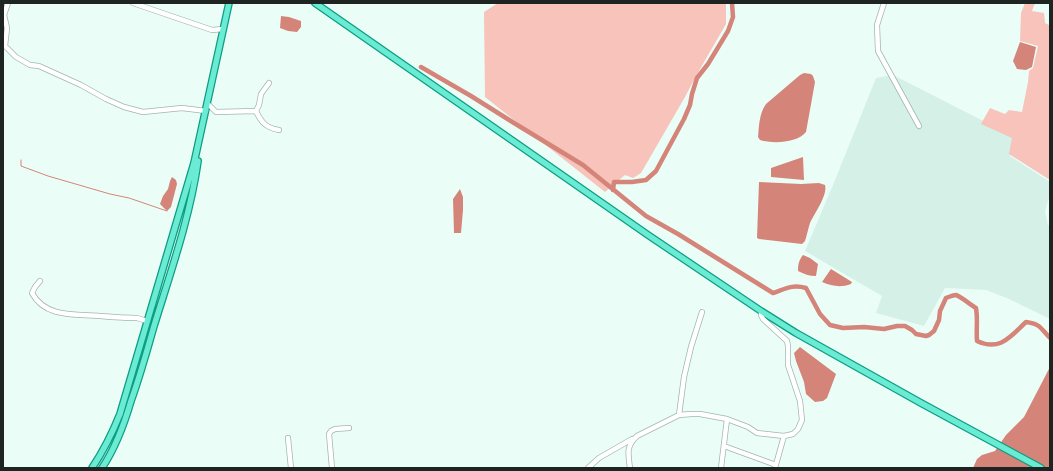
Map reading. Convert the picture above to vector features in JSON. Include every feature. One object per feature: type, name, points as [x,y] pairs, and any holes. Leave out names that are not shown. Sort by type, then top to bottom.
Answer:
[{"type":"main road","points":[[92,468],[112,434],[120,414],[192,170],[208,104],[229,3]]},
{"type":"main road","points":[[315,3],[648,235],[761,311],[796,333],[1041,468]]},
{"type":"main road","points":[[102,468],[115,446],[121,432],[185,222],[194,186],[202,129]]},
{"type":"street","points":[[8,3],[4,15],[7,28],[5,46],[16,57],[25,63],[39,66],[81,85],[106,99],[143,112],[182,108],[206,111]]},
{"type":"street","points":[[133,3],[212,30],[223,29]]},
{"type":"street","points":[[884,3],[877,25],[878,51],[919,126]]},
{"type":"street","points":[[256,111],[261,94],[269,83]]},
{"type":"street","points":[[208,104],[216,112],[256,111]]},
{"type":"street","points":[[256,111],[261,122],[273,129],[278,130]]},
{"type":"street","points":[[40,280],[32,293],[35,299],[42,305],[53,310],[64,314],[137,318],[147,321]]},
{"type":"street","points":[[588,468],[599,458],[637,436],[679,415],[700,414],[727,419],[757,432],[784,436],[793,434],[798,429],[802,420],[800,401],[788,365],[787,340],[763,319],[761,316],[761,311]]},
{"type":"street","points":[[679,415],[684,377],[702,312]]},
{"type":"street","points":[[721,468],[727,419]]},
{"type":"street","points":[[332,468],[330,431],[335,428],[349,428]]},
{"type":"street","points":[[630,468],[629,447],[631,441],[637,436]]},
{"type":"street","points":[[724,446],[775,466],[784,436]]},
{"type":"street","points":[[288,438],[291,468]]},
{"type":"shaded area","points":[[498,3],[726,3],[726,24],[641,173],[633,178],[625,175],[605,192],[485,97],[484,12]]},
{"type":"shaded area","points":[[1025,3],[1035,3],[1032,11],[1044,13],[1045,23],[1049,25],[1050,21],[1050,180],[1009,154],[1012,138],[981,124],[990,108],[1005,114],[1009,110],[1022,112],[1029,71],[1033,68],[1038,46],[1020,41],[1021,13]]},
{"type":"shaded area","points":[[281,16],[301,21],[301,27],[297,32],[280,28]]},
{"type":"shaded area","points":[[1020,42],[1036,47],[1032,67],[1026,70],[1017,69],[1013,61]]},
{"type":"shaded area","points":[[804,73],[811,74],[815,82],[806,132],[802,136],[784,142],[760,140],[758,137],[760,120],[766,104]]},
{"type":"shaded area","points":[[893,75],[1015,137],[1010,156],[1050,182],[1050,195],[1045,211],[1048,225],[1050,226],[1050,319],[1009,299],[986,290],[945,288],[924,326],[876,313],[882,296],[805,251],[876,78]]},
{"type":"shaded area","points":[[803,157],[804,180],[771,177],[771,168]]},
{"type":"shaded area","points":[[172,177],[176,180],[177,184],[171,207],[167,211],[160,204],[168,189]]},
{"type":"shaded area","points":[[759,182],[801,184],[819,183],[825,185],[823,199],[810,223],[805,241],[802,244],[757,238]]},
{"type":"shaded area","points":[[460,189],[463,197],[461,233],[454,233],[453,199]]},
{"type":"shaded area","points":[[803,255],[818,264],[816,276],[807,275],[798,271],[799,262]]},
{"type":"shaded area","points":[[831,269],[852,282],[851,284],[836,286],[822,282]]},
{"type":"shaded area","points":[[800,347],[836,374],[827,398],[823,401],[815,402],[806,394],[804,382],[794,353]]},
{"type":"shaded area","points":[[1050,367],[1050,468],[973,468],[977,459],[982,455],[995,451],[1006,435],[1024,417]]},
{"type":"waterway","points":[[613,190],[614,182],[646,180],[656,171],[684,119],[690,105],[697,78],[708,64],[728,31],[733,17],[732,3]]},
{"type":"waterway","points":[[421,67],[583,165],[646,216],[773,293],[793,287],[806,288],[820,314],[830,325],[843,328],[864,327],[884,329],[905,326],[916,334],[926,336],[934,331],[946,298],[956,295],[976,308],[977,341],[992,345],[999,344],[1010,337],[1026,322],[1038,325],[1050,338]]},
{"type":"waterway","points":[[21,160],[21,166],[48,176],[129,198],[167,211]]}]
